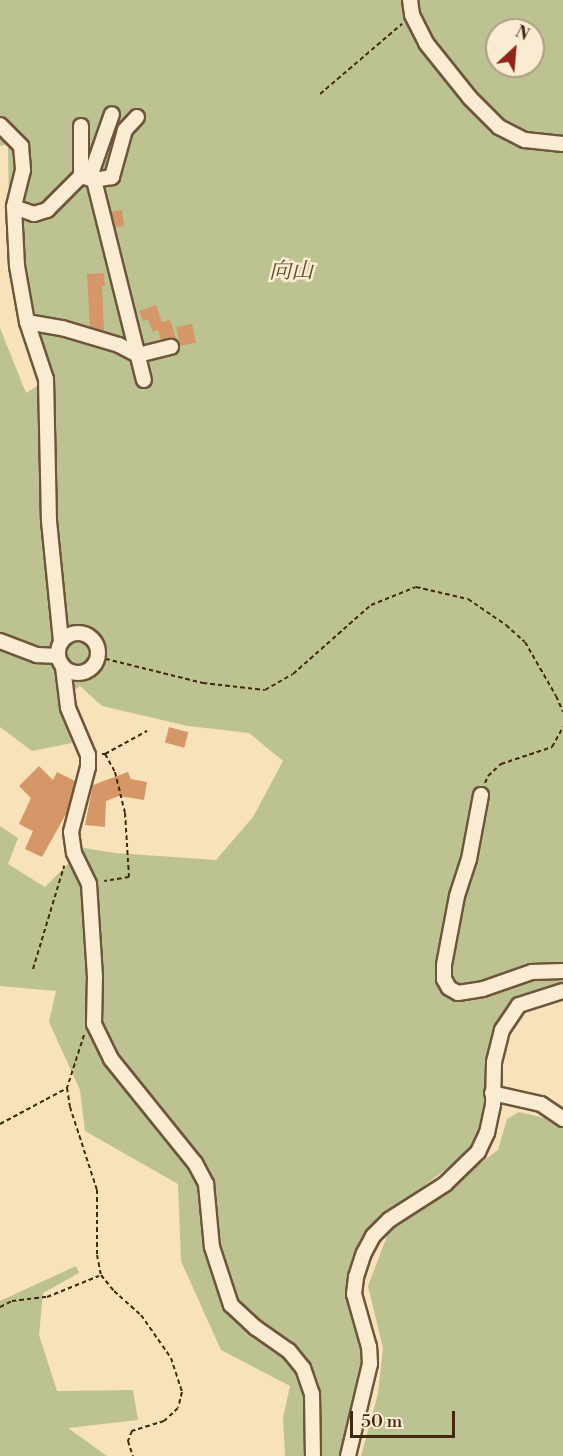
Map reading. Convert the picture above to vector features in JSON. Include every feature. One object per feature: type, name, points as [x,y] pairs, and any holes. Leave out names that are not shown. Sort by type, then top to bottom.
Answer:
[{"type":"street","points":[[410,0],[412,15],[426,43],[470,98],[499,127],[525,140],[563,144]]},
{"type":"street","points":[[14,207],[34,214],[47,210],[88,178],[112,114]]},
{"type":"street","points":[[88,178],[112,177],[125,130],[137,117]]},
{"type":"street","points":[[0,125],[21,146],[23,170],[14,207],[17,266],[27,322],[45,379],[49,521],[61,662],[68,708],[88,755],[88,767],[70,832],[74,853],[89,884],[95,976],[94,1024],[111,1059],[195,1163],[206,1184],[212,1247],[231,1305],[256,1328],[289,1351],[303,1368],[312,1394],[313,1456]]},
{"type":"street","points":[[81,126],[88,178],[144,380]]},
{"type":"street","points":[[27,322],[62,328],[118,345],[138,355],[171,347]]},
{"type":"street","points":[[0,641],[61,662],[74,673],[87,671],[98,657],[95,642],[89,636],[74,633],[61,642]]},
{"type":"street","points":[[481,795],[469,859],[457,896],[444,965],[444,979],[449,988],[458,993],[483,989],[532,972],[563,972]]},
{"type":"street","points":[[348,1456],[370,1364],[369,1347],[354,1294],[356,1277],[364,1253],[373,1236],[389,1220],[445,1184],[478,1152],[488,1133],[493,1104],[494,1062],[502,1030],[519,1005],[563,991]]},
{"type":"street","points":[[492,1093],[541,1104],[563,1119]]},
{"type":"path","points":[[320,94],[412,15]]},
{"type":"path","points":[[98,657],[203,683],[265,690],[293,674],[371,605],[416,586],[468,599],[506,625],[525,642],[563,712]]},
{"type":"path","points":[[481,795],[488,776],[501,764],[552,747],[563,727]]},
{"type":"path","points":[[88,755],[105,754],[147,731]]},
{"type":"path","points":[[89,884],[129,877],[125,813],[115,772],[105,754]]},
{"type":"path","points":[[33,969],[67,858],[74,853]]},
{"type":"path","points":[[94,1024],[86,1028],[67,1088],[70,1107],[97,1190],[97,1255],[100,1275],[147,1323],[171,1358],[182,1392],[178,1408],[164,1421],[132,1431],[128,1441],[133,1456]]},
{"type":"path","points":[[0,1124],[67,1088]]},
{"type":"path","points":[[0,1306],[12,1300],[47,1297],[100,1275]]},
{"type":"green space","name":"向山","points":[[0,0],[563,0],[563,986],[502,1021],[491,1048],[488,1100],[482,1125],[467,1153],[391,1211],[353,1269],[365,1347],[365,1373],[343,1456],[285,1456],[283,1418],[290,1386],[221,1350],[181,1261],[178,1184],[85,1131],[80,1090],[49,1022],[56,991],[0,986],[0,826],[18,838],[8,864],[45,887],[84,848],[115,853],[216,860],[253,817],[283,761],[249,733],[188,726],[102,706],[80,686],[59,702],[72,743],[32,751],[0,727],[0,328],[26,393],[42,383],[10,279],[8,144],[0,146]]},
{"type":"green space","points":[[519,1112],[563,1122],[563,1456],[361,1456],[378,1394],[383,1348],[368,1286],[389,1231],[498,1150],[507,1119]]},
{"type":"green space","points":[[76,1266],[79,1273],[43,1293],[39,1335],[57,1391],[133,1390],[138,1420],[68,1428],[107,1456],[0,1456],[0,1301]]},
{"type":"building","points":[[122,210],[124,226],[115,227],[111,212]]},
{"type":"building","points":[[104,273],[105,286],[102,286],[104,331],[90,327],[87,274]]},
{"type":"building","points":[[156,305],[162,322],[170,320],[176,338],[161,340],[158,330],[153,332],[148,319],[143,321],[139,311]]},
{"type":"building","points":[[192,324],[196,343],[180,346],[176,327]]},
{"type":"building","points":[[169,727],[188,732],[184,748],[165,742]]},
{"type":"building","points":[[39,766],[53,780],[57,772],[75,781],[67,812],[42,857],[25,849],[33,831],[19,824],[31,798],[19,786]]},
{"type":"building","points":[[128,772],[131,779],[147,782],[144,800],[119,796],[106,801],[105,827],[85,825],[93,785]]}]
